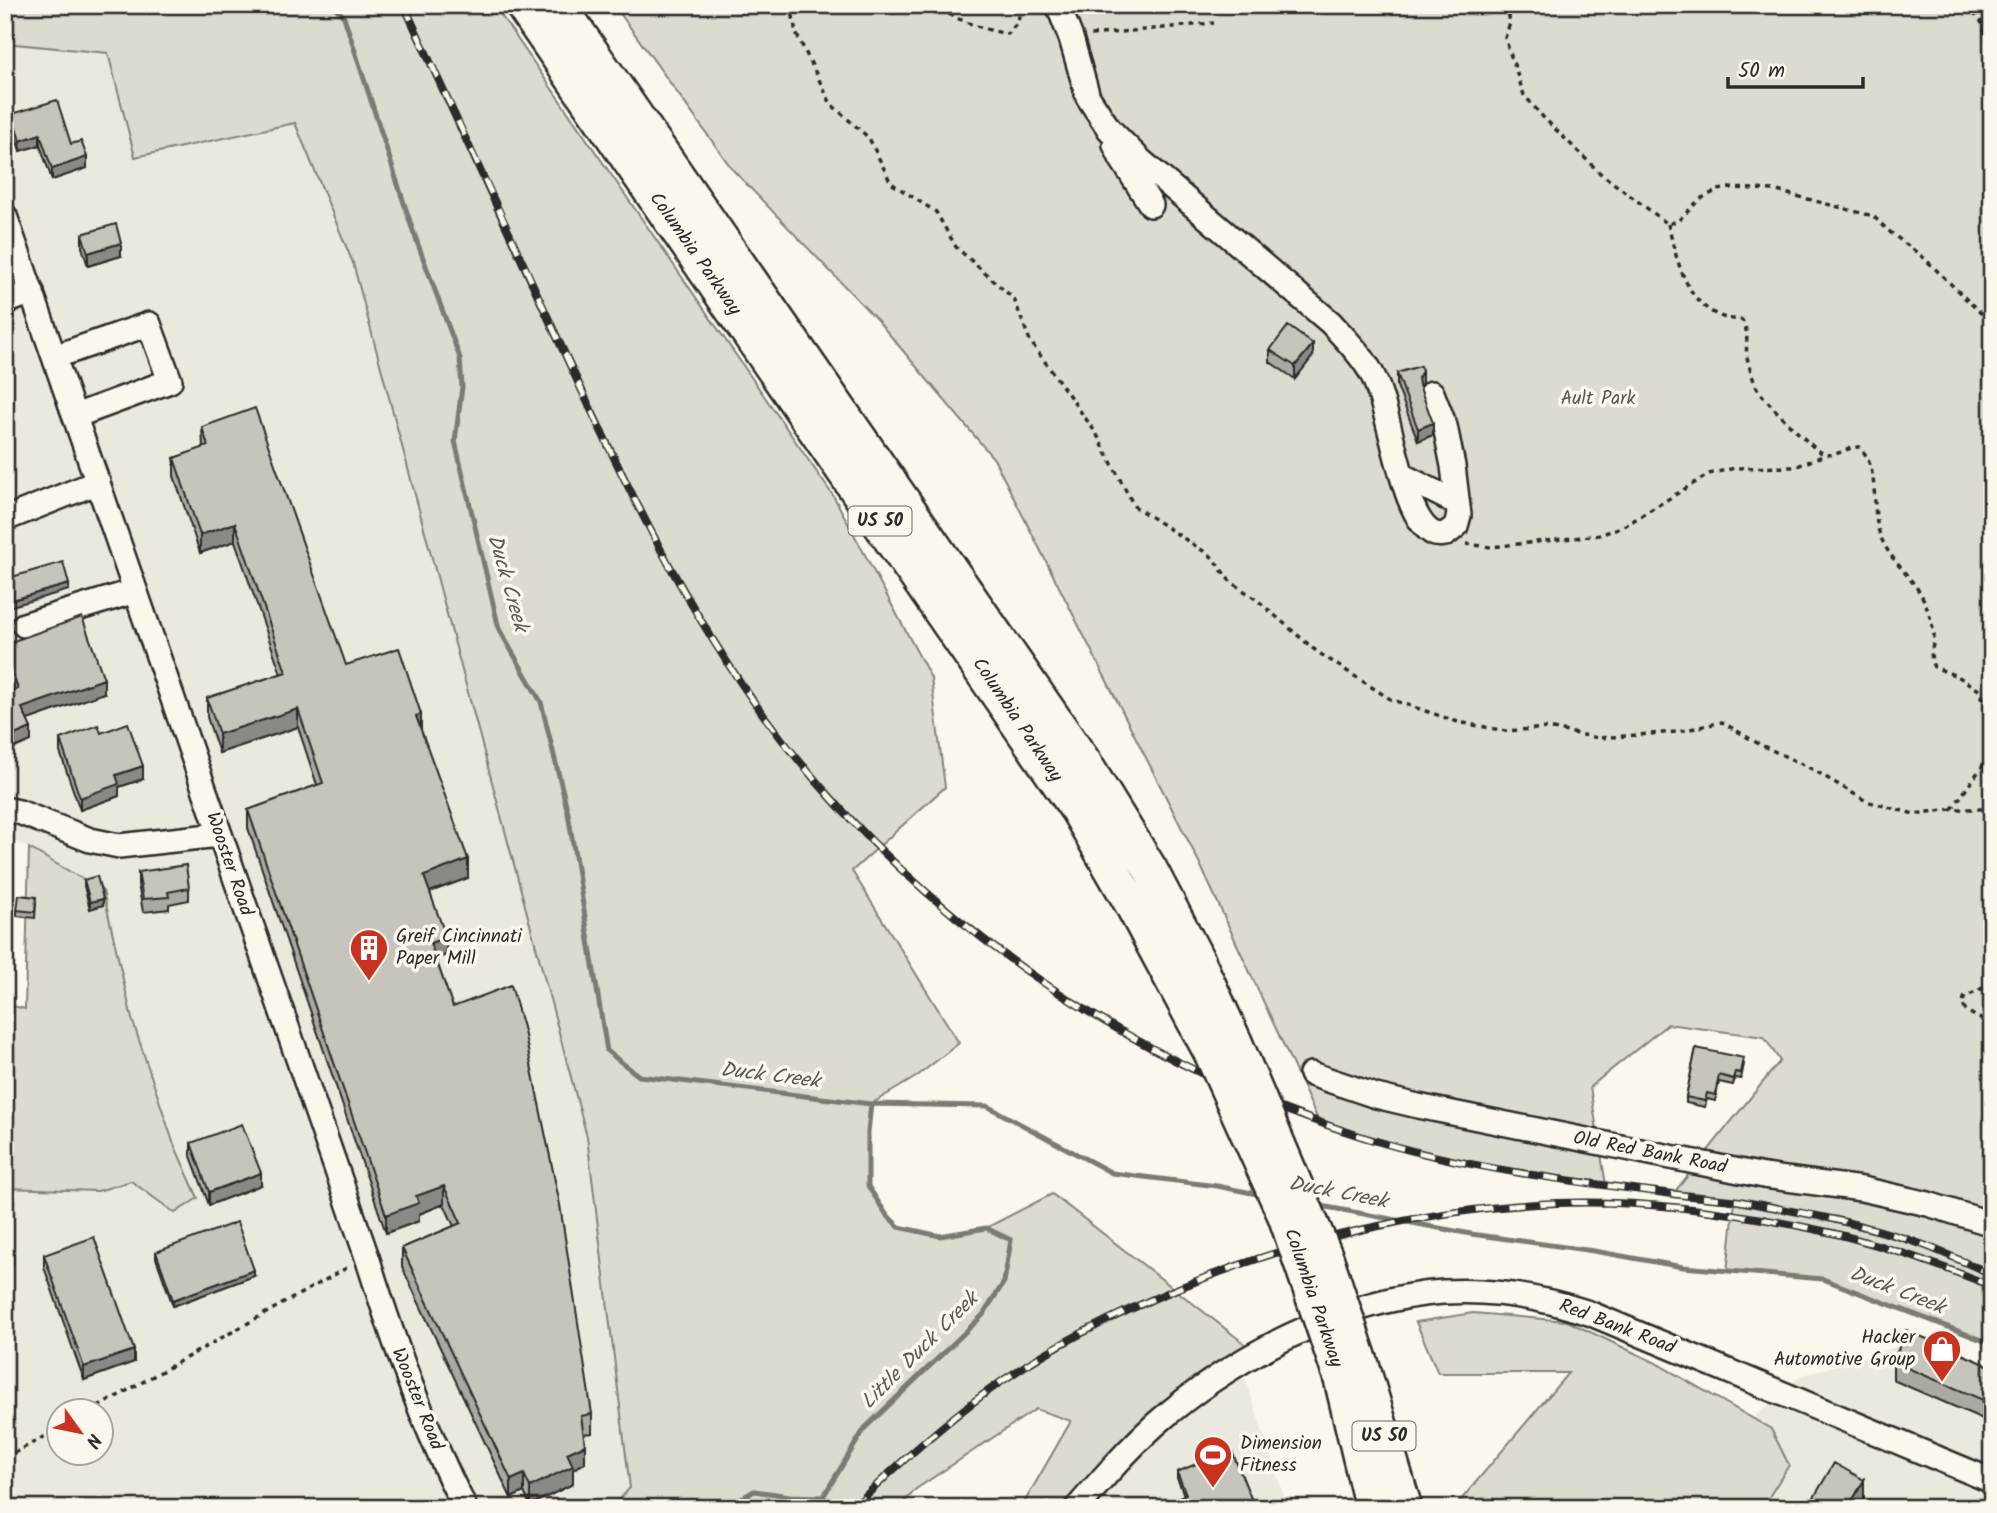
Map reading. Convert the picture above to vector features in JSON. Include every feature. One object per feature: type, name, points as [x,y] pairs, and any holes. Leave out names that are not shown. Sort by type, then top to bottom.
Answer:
[{"type":"highway","name":"Columbia Parkway","points":[[522,5],[1078,811],[1130,902],[1223,1048],[1328,1261],[1352,1372],[1373,1508]]},
{"type":"highway","name":"Columbia Parkway","points":[[559,5],[1084,762],[1150,869],[1198,961],[1223,1048]]},
{"type":"highway","name":"Columbia Parkway","points":[[1352,1372],[1405,1508]]},
{"type":"street","points":[[1058,5],[1071,38],[1088,97],[1109,129],[1121,158],[1151,205]]},
{"type":"street","points":[[1109,129],[1150,169],[1331,323],[1355,350],[1372,374],[1382,398],[1407,494],[1421,522],[1436,534],[1446,534],[1456,526],[1459,515],[1445,426],[1432,393]]},
{"type":"street","name":"Wooster Road","points":[[5,216],[397,1350],[444,1468],[465,1508]]},
{"type":"street","points":[[5,302],[32,292]]},
{"type":"street","points":[[54,357],[149,324],[170,381],[75,416]]},
{"type":"street","points":[[1403,476],[1457,503]]},
{"type":"street","points":[[5,519],[98,482]]},
{"type":"street","points":[[24,625],[135,592]]},
{"type":"street","points":[[5,809],[90,840],[119,846],[219,835]]},
{"type":"street","name":"Old Red Bank Road","points":[[1311,1074],[1376,1096],[1509,1126],[1664,1148],[1764,1176],[1862,1189],[1928,1204],[1992,1224]]},
{"type":"street","name":"Red Bank Road","points":[[1077,1508],[1123,1456],[1159,1422],[1240,1363],[1284,1340],[1368,1306],[1442,1292],[1517,1294],[1589,1312],[1992,1481]]},
{"type":"path","points":[[791,5],[796,33],[831,104],[870,138],[891,183],[936,212],[956,247],[1014,299],[1030,341],[1096,433],[1135,506],[1211,556],[1229,580],[1257,600],[1316,651],[1390,699],[1458,722],[1506,731],[1548,728],[1598,738],[1677,732],[1722,722],[1759,744],[1812,769],[1866,802],[1914,814],[1952,809],[1992,809]]},
{"type":"path","points":[[931,5],[956,19],[1008,34],[1018,22],[1021,5]]},
{"type":"path","points":[[1507,5],[1510,23],[1505,38],[1524,95],[1600,173],[1668,224],[1677,265],[1703,307],[1722,317],[1742,320],[1747,330],[1747,356],[1757,389],[1812,446],[1825,455]]},
{"type":"path","points":[[1967,5],[1982,23],[1992,55]]},
{"type":"path","points":[[1071,38],[1214,23]]},
{"type":"path","points":[[1668,224],[1678,221],[1700,199],[1718,190],[1730,188],[1773,190],[1873,216],[1924,258],[1992,324]]},
{"type":"path","points":[[1446,534],[1465,544],[1491,547],[1600,535],[1626,525],[1709,474],[1735,468],[1795,467],[1825,455],[1837,454],[1850,446],[1860,447],[1868,456],[1873,475],[1874,508],[1881,537],[1897,564],[1913,582],[1926,606],[1934,634],[1931,661],[1934,667],[1959,677],[1979,690],[1992,717]]},
{"type":"path","points":[[1952,809],[1990,754],[1992,741]]},
{"type":"path","points":[[1992,983],[1964,998],[1962,1004],[1966,1011],[1992,1025]]},
{"type":"path","points":[[114,1398],[367,1257]]},
{"type":"path","points":[[5,1458],[46,1436]]},
{"type":"shaded area","points":[[5,43],[108,53],[136,157],[295,123],[353,263],[611,1133],[654,1508],[5,1508],[5,1188],[98,1191],[131,1180],[175,1213],[198,1198],[173,1142],[132,1019],[103,891],[5,835]]},
{"type":"shaded area","points":[[1902,1345],[1992,1383],[1992,1508],[1651,1508],[1801,1376]]},
{"type":"shaded area","points":[[1240,1363],[1288,1508],[1077,1508]]},
{"type":"green space","points":[[5,5],[494,5],[834,497],[931,678],[945,787],[852,871],[959,1043],[916,1077],[871,1104],[868,1186],[886,1214],[899,1227],[940,1236],[986,1228],[1052,1194],[1258,1354],[1240,1363],[1077,1508],[1021,1508],[1071,1421],[1036,1409],[916,1489],[899,1508],[611,1508],[630,1488],[587,1137],[353,263],[295,123],[135,157],[108,53],[5,43]]},
{"type":"green space","name":"Ault Park","points":[[614,5],[1992,5],[1992,1344],[1823,1279],[1727,1272],[1735,1201],[1673,1194],[1780,1061],[1764,1037],[1668,1024],[1590,1087],[1606,1185],[1461,1161],[1389,1144],[1319,1122],[1199,862],[994,459],[878,321],[733,170]]},
{"type":"green space","points":[[29,848],[103,891],[132,1019],[173,1142],[198,1198],[175,1213],[131,1181],[98,1191],[5,1188],[5,1004],[25,1009]]},
{"type":"green space","points":[[1473,1313],[1567,1321],[1654,1362],[1771,1429],[1789,1465],[1762,1508],[1712,1508],[1666,1501],[1660,1508],[1454,1508],[1568,1373],[1438,1373],[1416,1322]]},
{"type":"building","points":[[57,100],[71,144],[81,141],[87,157],[52,169],[40,134],[20,141],[12,114]]},
{"type":"building","points":[[116,224],[121,243],[88,253],[82,234]]},
{"type":"building","points":[[1288,326],[1313,344],[1295,366],[1270,350]]},
{"type":"building","points":[[1420,366],[1422,371],[1418,378],[1419,385],[1433,423],[1418,429],[1397,373]]},
{"type":"building","name":"Greif Cincinnati Paper Mill","points":[[255,408],[346,665],[399,648],[421,714],[416,716],[468,859],[424,876],[446,937],[430,943],[453,1007],[511,985],[524,1031],[560,1205],[592,1414],[581,1416],[585,1445],[567,1453],[573,1466],[530,1487],[524,1474],[511,1480],[402,1248],[461,1223],[444,1186],[416,1196],[419,1203],[386,1215],[248,810],[323,783],[298,709],[219,734],[207,698],[286,672],[235,523],[200,535],[174,458],[208,446],[202,427]]},
{"type":"building","points":[[63,562],[69,584],[5,602],[5,579]]},
{"type":"building","points":[[82,617],[104,679],[22,708],[31,728],[5,739],[5,694],[18,689],[5,644]]},
{"type":"building","points":[[128,723],[143,766],[116,775],[119,784],[80,798],[60,739],[98,725],[101,733]]},
{"type":"building","points":[[186,865],[189,888],[168,892],[169,897],[143,899],[138,872]]},
{"type":"building","points":[[97,876],[103,899],[90,902],[84,880]]},
{"type":"building","points":[[19,895],[36,897],[35,912],[17,910]]},
{"type":"building","points":[[1696,1048],[1744,1058],[1741,1073],[1735,1072],[1733,1079],[1719,1075],[1715,1095],[1707,1093],[1705,1101],[1686,1097]]},
{"type":"building","points":[[242,1124],[261,1173],[209,1192],[191,1143]]},
{"type":"building","points":[[237,1222],[254,1270],[173,1300],[156,1252]]},
{"type":"building","points":[[5,1225],[13,1256],[5,1258]]},
{"type":"building","points":[[94,1237],[134,1350],[84,1367],[44,1255]]},
{"type":"building","points":[[1906,1330],[1992,1367],[1992,1381],[1983,1400],[1893,1362]]},
{"type":"building","name":"Dimension Fitness","points":[[1231,1449],[1255,1508],[1154,1508],[1186,1494],[1177,1472]]},
{"type":"building","points":[[1834,1463],[1864,1480],[1848,1508],[1828,1508],[1813,1499]]},
{"type":"waterway","name":"Duck Creek","points":[[333,5],[344,17],[412,228],[460,358],[462,387],[455,441],[499,629],[541,702],[568,813],[607,1051],[639,1076],[871,1104],[987,1106],[1112,1173],[1217,1186],[1262,1195]]},
{"type":"waterway","name":"Little Duck Creek","points":[[726,1508],[754,1491],[823,1497],[865,1428],[983,1315],[1004,1282],[1011,1240],[986,1228],[940,1236],[899,1227],[886,1214],[868,1186],[871,1104]]},
{"type":"waterway","name":"Duck Creek","points":[[1316,1205],[1471,1234],[1594,1251],[1683,1267],[1823,1279],[1992,1344]]},
{"type":"railway","points":[[404,5],[600,429],[697,615],[754,702],[812,777],[877,846],[947,910],[1022,968],[1102,1020],[1185,1065],[1271,1104],[1360,1136],[1437,1157],[1515,1172],[1739,1201],[1831,1219],[1921,1244],[1992,1274]]},
{"type":"railway","points":[[853,1508],[967,1407],[1030,1363],[1103,1322],[1224,1270],[1317,1241],[1413,1219],[1509,1206],[1557,1203],[1620,1203],[1684,1208],[1747,1216],[1832,1233],[1902,1253],[1992,1286]]},
{"type":"place","name":"Greif Cincinnati Paper Mill","points":[[369,982]]},
{"type":"place","name":"Hacker Automotive Group","points":[[1942,1383]]},
{"type":"place","name":"Dimension Fitness","points":[[1213,1489]]}]
